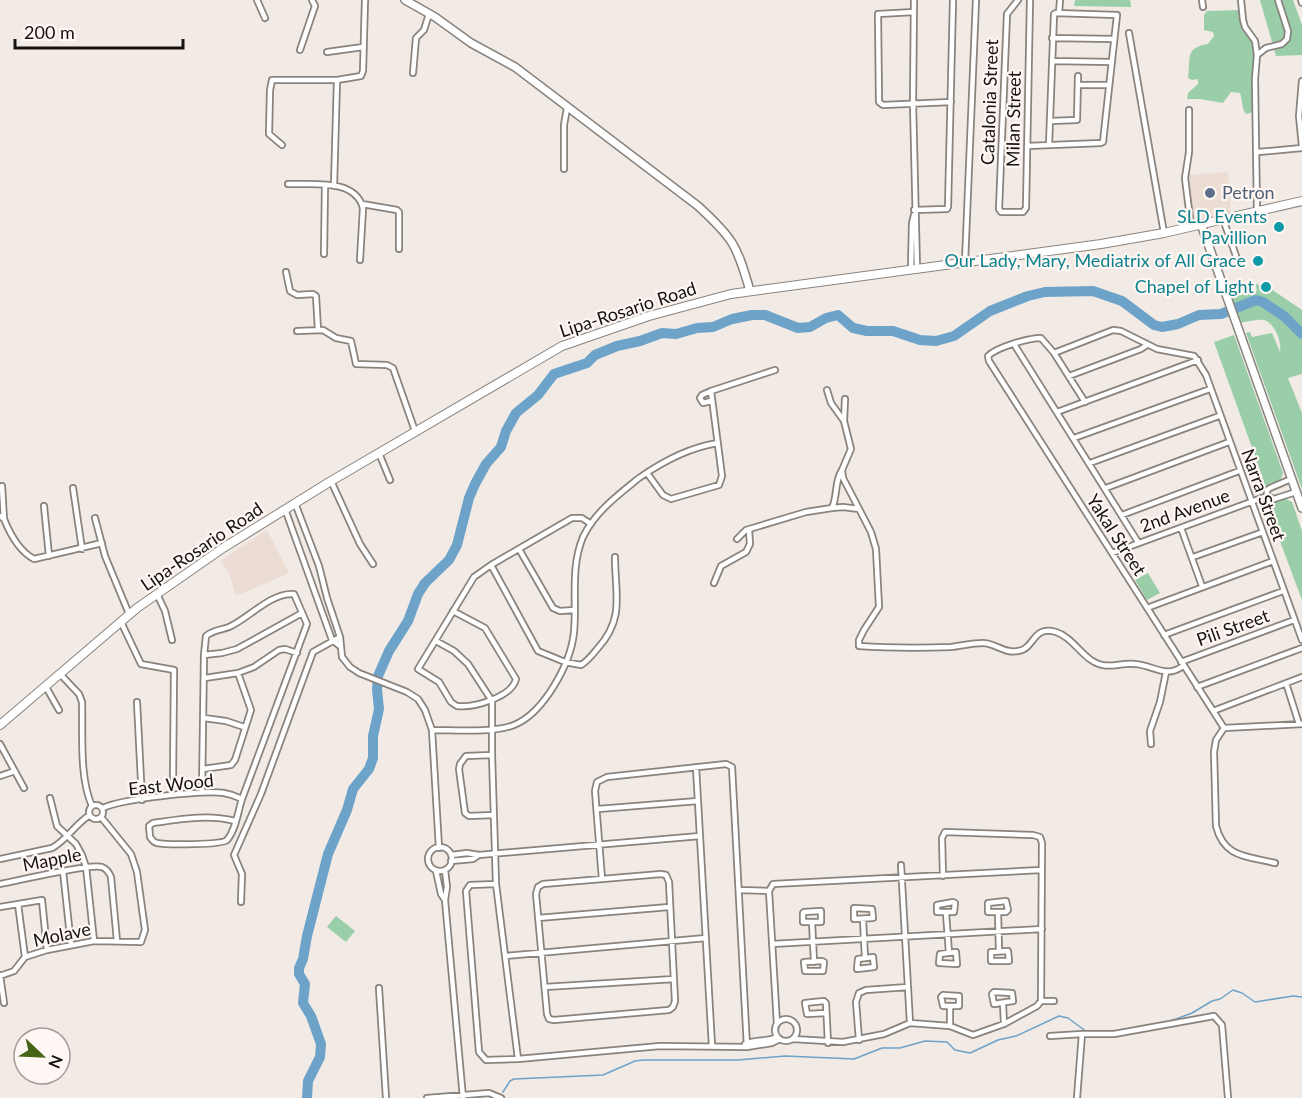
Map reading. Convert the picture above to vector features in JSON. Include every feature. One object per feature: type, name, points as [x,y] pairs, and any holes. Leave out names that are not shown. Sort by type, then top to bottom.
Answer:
[{"type":"main road","name":"Lipa-Rosario Road","points":[[0,724],[61,675],[129,615],[223,548],[561,346],[649,316],[750,291],[1101,244],[1302,201]]},
{"type":"street","points":[[257,0],[265,18]]},
{"type":"street","points":[[300,50],[315,6],[312,0]]},
{"type":"street","points":[[282,145],[269,134],[272,80],[337,80],[361,76],[365,0]]},
{"type":"street","points":[[405,0],[415,2],[471,43],[515,67],[698,206],[723,229],[740,255],[750,291]]},
{"type":"street","points":[[914,0],[913,103],[916,223],[914,268]]},
{"type":"street","points":[[914,213],[948,208],[953,0]]},
{"type":"street","points":[[965,262],[976,0]]},
{"type":"street","name":"Catalonia Street","points":[[999,209],[1007,14],[1018,0]]},
{"type":"street","name":"Milan Street","points":[[999,209],[1005,213],[1025,210],[1030,0]]},
{"type":"street","points":[[1049,145],[1053,38],[1060,0]]},
{"type":"street","points":[[1202,0],[1203,7]]},
{"type":"street","points":[[1241,0],[1245,27],[1255,41],[1257,55],[1255,80],[1258,152],[1257,211]]},
{"type":"street","points":[[1257,55],[1266,48],[1282,44],[1287,39],[1288,31],[1278,0]]},
{"type":"street","points":[[914,12],[880,12],[878,14],[879,102],[883,105],[951,102]]},
{"type":"street","points":[[1027,146],[1102,142],[1117,15],[1057,13]]},
{"type":"street","points":[[413,73],[417,38],[424,30],[429,14]]},
{"type":"street","points":[[1129,33],[1164,232]]},
{"type":"street","points":[[1053,38],[1114,39]]},
{"type":"street","points":[[327,52],[363,47]]},
{"type":"street","points":[[1052,61],[1112,62]]},
{"type":"street","points":[[1050,121],[1077,120],[1078,76]]},
{"type":"street","points":[[334,186],[337,80]]},
{"type":"street","points":[[1258,152],[1302,147],[1299,116],[1302,81]]},
{"type":"street","points":[[1078,85],[1108,85]]},
{"type":"street","points":[[564,169],[564,125],[567,108]]},
{"type":"street","points":[[1189,110],[1189,152],[1185,178],[1191,226]]},
{"type":"street","points":[[288,184],[334,186],[355,193],[362,204],[360,260]]},
{"type":"street","points":[[324,254],[325,185]]},
{"type":"street","points":[[362,204],[399,212],[399,249]]},
{"type":"street","points":[[1223,219],[1236,256]]},
{"type":"street","points":[[1201,224],[1302,508]]},
{"type":"street","points":[[286,272],[290,291],[297,295],[313,294],[316,296],[318,330]]},
{"type":"street","points":[[297,331],[323,330],[336,338],[351,341],[356,364],[387,365],[393,368],[416,431]]},
{"type":"street","points":[[1054,353],[1110,330],[1121,332],[1161,350],[1187,354],[1198,360]]},
{"type":"street","points":[[1085,402],[1044,340],[1040,338],[1014,344],[1138,542]]},
{"type":"street","name":"Yakal Street","points":[[1014,344],[992,352],[988,356],[989,361],[1224,728]]},
{"type":"street","points":[[1069,376],[1147,345]]},
{"type":"street","points":[[1057,412],[1198,360]]},
{"type":"street","name":"Narra Street","points":[[1198,360],[1302,640]]},
{"type":"street","points":[[711,401],[703,404],[700,398],[711,391],[775,370]]},
{"type":"street","points":[[1074,438],[1210,389]]},
{"type":"street","points":[[827,390],[831,403],[844,421]]},
{"type":"street","points":[[647,473],[663,495],[671,499],[719,484],[722,476],[711,391]]},
{"type":"street","points":[[832,508],[835,503],[836,483],[851,449],[844,421],[844,399]]},
{"type":"street","points":[[1090,463],[1219,416]]},
{"type":"street","points":[[1106,488],[1229,442]]},
{"type":"street","points":[[432,730],[513,726],[531,716],[550,693],[572,646],[577,558],[583,538],[591,524],[610,500],[647,473],[700,446],[718,443]]},
{"type":"street","points":[[379,453],[390,480]]},
{"type":"street","points":[[842,470],[843,478],[872,532],[876,549],[879,607],[864,630],[859,646],[913,648],[983,643],[1004,650],[1019,651],[1040,632],[1049,630],[1063,635],[1096,663],[1113,667],[1136,664],[1166,672],[1160,702],[1150,731],[1151,744]]},
{"type":"street","points":[[1122,515],[1239,471]]},
{"type":"street","points":[[1291,479],[1268,489],[1267,496],[1272,500],[1296,492]]},
{"type":"street","points":[[331,482],[360,544],[373,564]]},
{"type":"street","points":[[1281,484],[1285,495]]},
{"type":"street","points":[[2,486],[2,518],[10,533],[30,557],[37,559],[102,543]]},
{"type":"street","points":[[73,488],[82,549]]},
{"type":"street","name":"2nd Avenue","points":[[1112,553],[1267,496]]},
{"type":"street","points":[[295,503],[319,566],[340,637],[342,657],[359,673],[387,683],[418,699],[424,710],[432,730],[439,848]]},
{"type":"street","points":[[44,506],[49,556]]},
{"type":"street","points":[[737,539],[749,530],[806,512],[843,507],[859,509]]},
{"type":"street","points":[[285,509],[332,640],[340,646]]},
{"type":"street","points":[[95,518],[129,615]]},
{"type":"street","points":[[453,611],[484,628],[516,679],[513,686],[492,701],[457,706],[451,702],[439,682],[418,669],[436,640],[453,611],[474,577],[572,518],[582,518],[591,524]]},
{"type":"street","points":[[1181,528],[1202,586]]},
{"type":"street","points":[[714,583],[721,566],[746,552],[750,544],[749,530]]},
{"type":"street","points":[[1193,557],[1263,531]]},
{"type":"street","points":[[519,549],[553,608],[560,611],[574,610]]},
{"type":"street","points":[[491,565],[535,647],[542,654],[577,666],[584,664],[609,636],[615,625],[617,603],[615,557]]},
{"type":"street","points":[[1147,608],[1273,561]]},
{"type":"street","points":[[314,587],[323,584]]},
{"type":"street","points":[[1164,635],[1283,591]]},
{"type":"street","points":[[157,594],[165,611],[172,640]]},
{"type":"street","points":[[202,792],[204,655],[208,634],[229,627],[252,611],[287,594],[296,596],[307,624],[297,653],[242,800],[235,821],[229,837],[221,843],[158,843],[150,837],[148,829],[152,823],[192,817],[222,817],[235,821]]},
{"type":"street","points":[[204,655],[237,649],[302,613]]},
{"type":"street","name":"Pili Street","points":[[1166,672],[1178,670],[1182,664],[1294,620]]},
{"type":"street","points":[[121,622],[141,664],[174,670],[173,780]]},
{"type":"street","points":[[241,902],[242,874],[234,855],[261,794],[313,652],[340,637]]},
{"type":"street","points":[[436,640],[454,651],[468,664],[492,701],[496,884],[518,1059]]},
{"type":"street","points":[[1197,687],[1302,648]]},
{"type":"street","points":[[205,678],[238,673],[254,667],[279,650],[285,649],[297,653]]},
{"type":"street","points":[[203,769],[233,764],[251,710],[238,673]]},
{"type":"street","points":[[61,675],[79,694],[82,702],[85,782],[92,806]]},
{"type":"street","points":[[1214,711],[1302,677]]},
{"type":"street","points":[[1275,863],[1233,852],[1222,843],[1216,826],[1214,752],[1215,740],[1224,728],[1301,724],[1286,683]]},
{"type":"street","points":[[46,687],[59,710]]},
{"type":"street","points":[[137,702],[142,800]]},
{"type":"street","points":[[204,718],[226,721],[244,727]]},
{"type":"street","points":[[0,744],[24,788]]},
{"type":"street","points":[[492,755],[466,756],[459,769],[465,813],[469,816],[494,815]]},
{"type":"street","points":[[602,879],[595,791],[597,782],[602,779],[696,767],[731,765],[734,770],[746,1045]]},
{"type":"street","points":[[696,767],[712,1046]]},
{"type":"street","points":[[0,776],[15,771]]},
{"type":"street","name":"East Wood","points":[[103,808],[202,792],[227,793],[242,800]]},
{"type":"street","points":[[50,798],[57,826],[82,855],[86,867],[94,940]]},
{"type":"street","points":[[598,809],[698,801]]},
{"type":"street","points":[[90,815],[95,819],[101,817],[103,808],[98,805],[92,806]]},
{"type":"street","points":[[90,815],[92,806]]},
{"type":"street","points":[[0,860],[52,848],[90,815]]},
{"type":"street","name":"Molave","points":[[0,975],[14,971],[26,957],[47,950],[57,950],[94,940],[141,942],[146,930],[137,872],[131,854],[101,817]]},
{"type":"street","points":[[496,884],[470,885],[466,891],[479,1052],[486,1060],[492,1061],[660,1046],[746,1045],[778,1038],[786,1041],[793,1039],[828,1043],[859,1040],[884,1034],[910,1023],[950,1026],[973,1035],[1004,1024],[1037,1006],[1041,1001],[1042,843],[1040,837],[945,832],[942,838],[943,876]]},
{"type":"street","points":[[451,855],[495,854],[700,836]]},
{"type":"street","points":[[445,900],[441,894],[436,871],[430,866],[428,859],[433,850],[439,848],[446,849],[452,861]]},
{"type":"street","points":[[463,1096],[445,900],[447,887],[445,870],[452,861],[474,859],[479,855]]},
{"type":"street","points":[[901,865],[910,1023]]},
{"type":"street","name":"Mapple","points":[[0,884],[86,867],[103,867],[111,877],[117,941]]},
{"type":"street","points":[[436,871],[445,870]]},
{"type":"street","points":[[778,1038],[775,1030],[777,1024],[770,891],[776,883],[1041,870]]},
{"type":"street","points":[[63,872],[71,945]]},
{"type":"street","points":[[666,875],[669,882],[675,1001],[671,1009],[554,1020],[547,1014],[536,894],[540,885],[602,879],[666,875]]},
{"type":"street","points":[[739,890],[770,891]]},
{"type":"street","points":[[0,907],[42,900],[47,950]]},
{"type":"street","points":[[1008,902],[1008,910],[998,912],[988,912],[987,904],[1008,902]]},
{"type":"street","points":[[18,904],[26,957]]},
{"type":"street","points":[[538,918],[669,907]]},
{"type":"street","points":[[854,908],[872,909],[873,918],[863,920],[854,919],[854,908]]},
{"type":"street","points":[[821,911],[821,922],[812,922],[803,922],[803,913],[821,911]]},
{"type":"street","points":[[998,912],[999,951]]},
{"type":"street","points":[[946,913],[949,953]]},
{"type":"street","points":[[863,920],[865,958]]},
{"type":"street","points":[[812,922],[814,962]]},
{"type":"street","points":[[772,945],[1042,929]]},
{"type":"street","points":[[506,956],[706,938]]},
{"type":"street","points":[[804,962],[814,962],[824,962],[823,971],[806,972],[804,962]]},
{"type":"street","points":[[0,975],[4,1003]]},
{"type":"street","points":[[545,987],[674,979]]},
{"type":"street","points":[[859,1040],[856,1002],[859,993],[866,990],[908,987]]},
{"type":"street","points":[[379,988],[386,1098]]},
{"type":"street","points":[[1012,993],[1013,1001],[1003,1004],[994,1004],[992,994],[1012,993]]},
{"type":"street","points":[[826,1012],[807,1014],[805,1003],[824,1001],[826,1003],[828,1043]]},
{"type":"street","points":[[1041,1001],[1054,1001]]},
{"type":"street","points":[[1003,1004],[1004,1024]]},
{"type":"street","points":[[950,1006],[950,1026]]},
{"type":"street","points":[[1050,1036],[1114,1034],[1214,1016],[1222,1025],[1228,1098]]},
{"type":"street","points":[[777,1024],[783,1020],[793,1022],[797,1029],[793,1039]]},
{"type":"street","points":[[1077,1098],[1082,1034]]},
{"type":"street","points":[[427,1098],[489,1093],[501,1098]]},
{"type":"shaded area","name":"Petron","points":[[1228,172],[1231,212],[1193,220],[1188,175]]},
{"type":"shaded area","points":[[267,530],[289,573],[236,596],[229,573],[220,561]]},
{"type":"green space","points":[[1075,0],[1130,0],[1131,7],[1074,6]]},
{"type":"green space","points":[[1260,0],[1293,0],[1302,25],[1302,55],[1276,56]]},
{"type":"green space","points":[[1241,10],[1242,29],[1252,41],[1254,49],[1253,112],[1246,114],[1240,93],[1231,92],[1223,103],[1187,99],[1188,93],[1198,84],[1198,79],[1188,78],[1190,55],[1195,48],[1208,44],[1214,36],[1213,32],[1204,30],[1204,15],[1207,11]]},
{"type":"green space","points":[[1255,283],[1267,290],[1271,289],[1302,310],[1302,374],[1288,378],[1302,413],[1302,489],[1246,333],[1250,332],[1252,337],[1272,333],[1280,352],[1277,333],[1264,320],[1240,323],[1229,295],[1257,291]]},
{"type":"green space","points":[[1234,335],[1283,473],[1280,481],[1271,483],[1256,494],[1252,492],[1264,481],[1214,342]]},
{"type":"green space","points":[[1286,499],[1292,502],[1302,531],[1302,600],[1265,501],[1274,503]]},
{"type":"green space","points":[[1148,573],[1160,593],[1147,600],[1135,580]]},
{"type":"green space","points":[[336,916],[355,931],[346,942],[327,927]]},
{"type":"waterway","points":[[307,1098],[308,1081],[320,1057],[321,1044],[311,1016],[303,1003],[305,984],[299,974],[299,968],[328,854],[347,810],[353,789],[369,769],[373,758],[373,736],[379,709],[378,676],[389,651],[408,621],[418,594],[425,583],[449,560],[457,545],[469,498],[486,464],[501,447],[506,431],[516,413],[538,395],[554,374],[587,363],[595,355],[617,346],[662,333],[676,334],[697,328],[713,327],[732,319],[752,315],[765,315],[798,328],[810,327],[826,318],[838,315],[853,328],[867,331],[893,331],[920,340],[936,341],[954,336],[990,311],[1045,292],[1093,291],[1122,301],[1154,325],[1162,327],[1178,324],[1199,315],[1221,314],[1256,300],[1263,302],[1285,317],[1302,334]]},
{"type":"waterway","points":[[1168,1022],[1192,1013],[1233,990],[1255,1002],[1293,996],[1302,997]]},
{"type":"waterway","points":[[503,1092],[514,1079],[603,1075],[635,1061],[643,1060],[738,1060],[785,1056],[854,1059],[882,1048],[900,1048],[925,1041],[947,1042],[955,1050],[970,1053],[998,1040],[1016,1036],[1059,1016],[1068,1018],[1087,1032]]},
{"type":"place","name":"Petron","points":[[1210,193]]},
{"type":"place","name":"SLD Events Pavillion","points":[[1279,227]]},
{"type":"place","name":"Our Lady, Mary, Mediatrix of All Grace","points":[[1258,261]]},
{"type":"place","name":"Chapel of Light","points":[[1266,287]]}]
